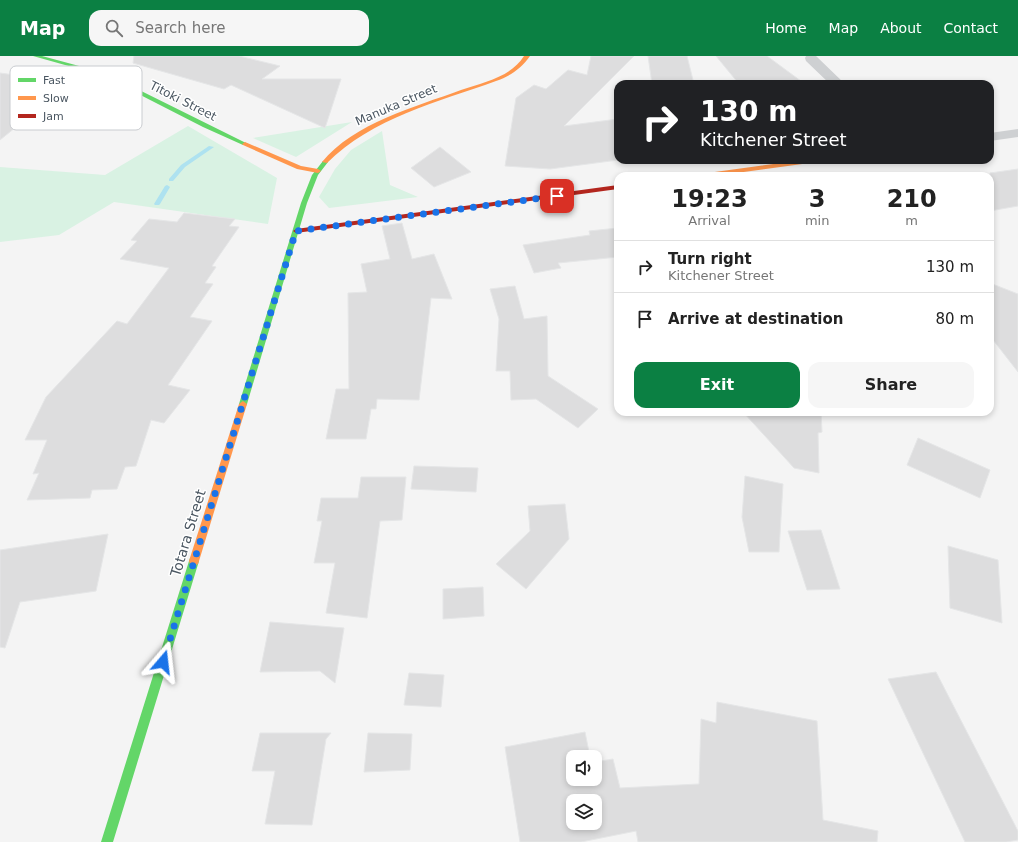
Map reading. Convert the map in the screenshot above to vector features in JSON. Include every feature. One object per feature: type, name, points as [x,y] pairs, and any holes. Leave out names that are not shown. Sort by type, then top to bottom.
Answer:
[{"type":"street","name":"Titoki Street","points":[[36,56],[73,66]]},
{"type":"street","name":"Manuka Street","points":[[296,231],[303,204],[318,171],[327,160],[352,137],[393,118],[499,78],[515,70],[527,56]]},
{"type":"street","points":[[811,58],[834,80]]},
{"type":"street","name":"Titoki Street","points":[[142,94],[205,126],[299,168],[318,171]]},
{"type":"street","points":[[994,136],[1018,133]]},
{"type":"street","points":[[729,172],[788,164]]},
{"type":"street","points":[[296,231],[614,188]]},
{"type":"street","name":"Totara Street","points":[[107,842],[296,231]]},
{"type":"green space","points":[[352,122],[296,157],[253,138]]},
{"type":"green space","points":[[188,126],[277,178],[268,224],[114,202],[59,235],[0,242],[0,167],[105,175]]},
{"type":"green space","points":[[382,131],[390,185],[418,197],[329,208],[319,197],[335,169],[351,150]]},
{"type":"building","points":[[134,56],[239,56],[280,66],[262,79],[341,79],[325,128],[231,85],[224,89],[133,63]]},
{"type":"building","points":[[591,56],[634,56],[564,126],[614,120],[614,161],[550,169],[505,166],[516,98],[534,85],[546,89],[568,70],[587,75]]},
{"type":"building","points":[[648,56],[687,56],[693,80],[651,80]]},
{"type":"building","points":[[716,56],[767,56],[800,80],[736,80]]},
{"type":"building","points":[[0,73],[10,74],[10,130],[12,130],[0,140]]},
{"type":"building","points":[[440,147],[471,172],[434,187],[411,168]]},
{"type":"building","points":[[1018,169],[1018,206],[994,210],[994,172]]},
{"type":"building","points":[[184,213],[235,219],[229,226],[239,227],[212,266],[216,267],[205,283],[213,284],[190,317],[212,321],[168,385],[190,390],[164,423],[151,420],[136,466],[125,467],[117,489],[92,490],[90,498],[27,500],[39,473],[33,474],[47,440],[25,440],[46,397],[117,321],[127,324],[169,268],[120,259],[137,241],[131,240],[149,219],[177,222]]},
{"type":"building","points":[[402,223],[412,259],[434,254],[452,299],[431,298],[419,400],[377,399],[376,409],[371,409],[366,439],[326,439],[336,389],[349,389],[348,293],[367,292],[361,264],[390,259],[382,226]]},
{"type":"building","points":[[614,228],[614,257],[558,263],[561,268],[534,273],[523,245],[590,235],[589,231]]},
{"type":"building","points":[[994,285],[1018,294],[1018,372],[994,341]]},
{"type":"building","points":[[515,286],[524,319],[547,316],[548,376],[598,409],[578,428],[536,399],[511,400],[510,371],[496,371],[499,319],[490,289]]},
{"type":"building","points":[[747,416],[821,416],[822,432],[818,433],[819,473],[794,468]]},
{"type":"building","points":[[918,438],[990,470],[980,498],[907,465]]},
{"type":"building","points":[[414,466],[478,468],[476,492],[411,489]]},
{"type":"building","points":[[745,476],[783,484],[779,552],[749,552],[742,517]]},
{"type":"building","points":[[361,477],[406,477],[402,520],[380,521],[367,618],[326,613],[335,563],[314,563],[322,521],[317,521],[321,498],[358,498]]},
{"type":"building","points":[[565,504],[569,539],[526,589],[496,564],[530,531],[528,506]]},
{"type":"building","points":[[821,530],[840,589],[807,590],[788,531]]},
{"type":"building","points":[[108,534],[96,591],[20,602],[5,648],[0,647],[0,550]]},
{"type":"building","points":[[948,546],[998,560],[1002,623],[950,608]]},
{"type":"building","points":[[483,587],[484,616],[443,619],[443,589]]},
{"type":"building","points":[[270,622],[344,628],[335,683],[320,671],[260,672]]},
{"type":"building","points":[[936,672],[1018,831],[1018,840],[1006,842],[965,842],[888,679]]},
{"type":"building","points":[[409,673],[444,675],[441,707],[404,705]]},
{"type":"building","points":[[717,702],[817,721],[823,820],[878,831],[877,842],[638,842],[636,831],[581,842],[520,842],[505,747],[585,732],[589,750],[566,750],[566,786],[602,786],[602,761],[613,759],[620,788],[699,784],[701,719],[716,723]]},
{"type":"building","points":[[260,733],[331,733],[326,739],[312,825],[265,824],[275,771],[252,771]]},
{"type":"building","points":[[368,733],[412,734],[410,770],[364,772]]},
{"type":"waterway","points":[[171,180],[183,166],[211,147]]},
{"type":"waterway","points":[[157,204],[167,187]]},
{"type":"traffic: fast","points":[[36,56],[73,66]]},
{"type":"traffic: fast","points":[[142,94],[205,126],[245,144]]},
{"type":"traffic: fast","points":[[243,404],[304,203],[315,175],[325,162]]},
{"type":"traffic: fast","points":[[107,842],[194,561]]},
{"type":"traffic: slow","points":[[325,162],[338,149],[372,127],[392,118],[502,77],[517,68],[527,56]]},
{"type":"traffic: slow","points":[[245,144],[299,168],[318,171]]},
{"type":"traffic: slow","points":[[729,172],[788,164]]},
{"type":"traffic: slow","points":[[194,561],[243,404]]},
{"type":"traffic: jam","points":[[296,231],[614,188]]},
{"type":"route","points":[[163,662],[248,382],[296,231],[557,196]]}]
